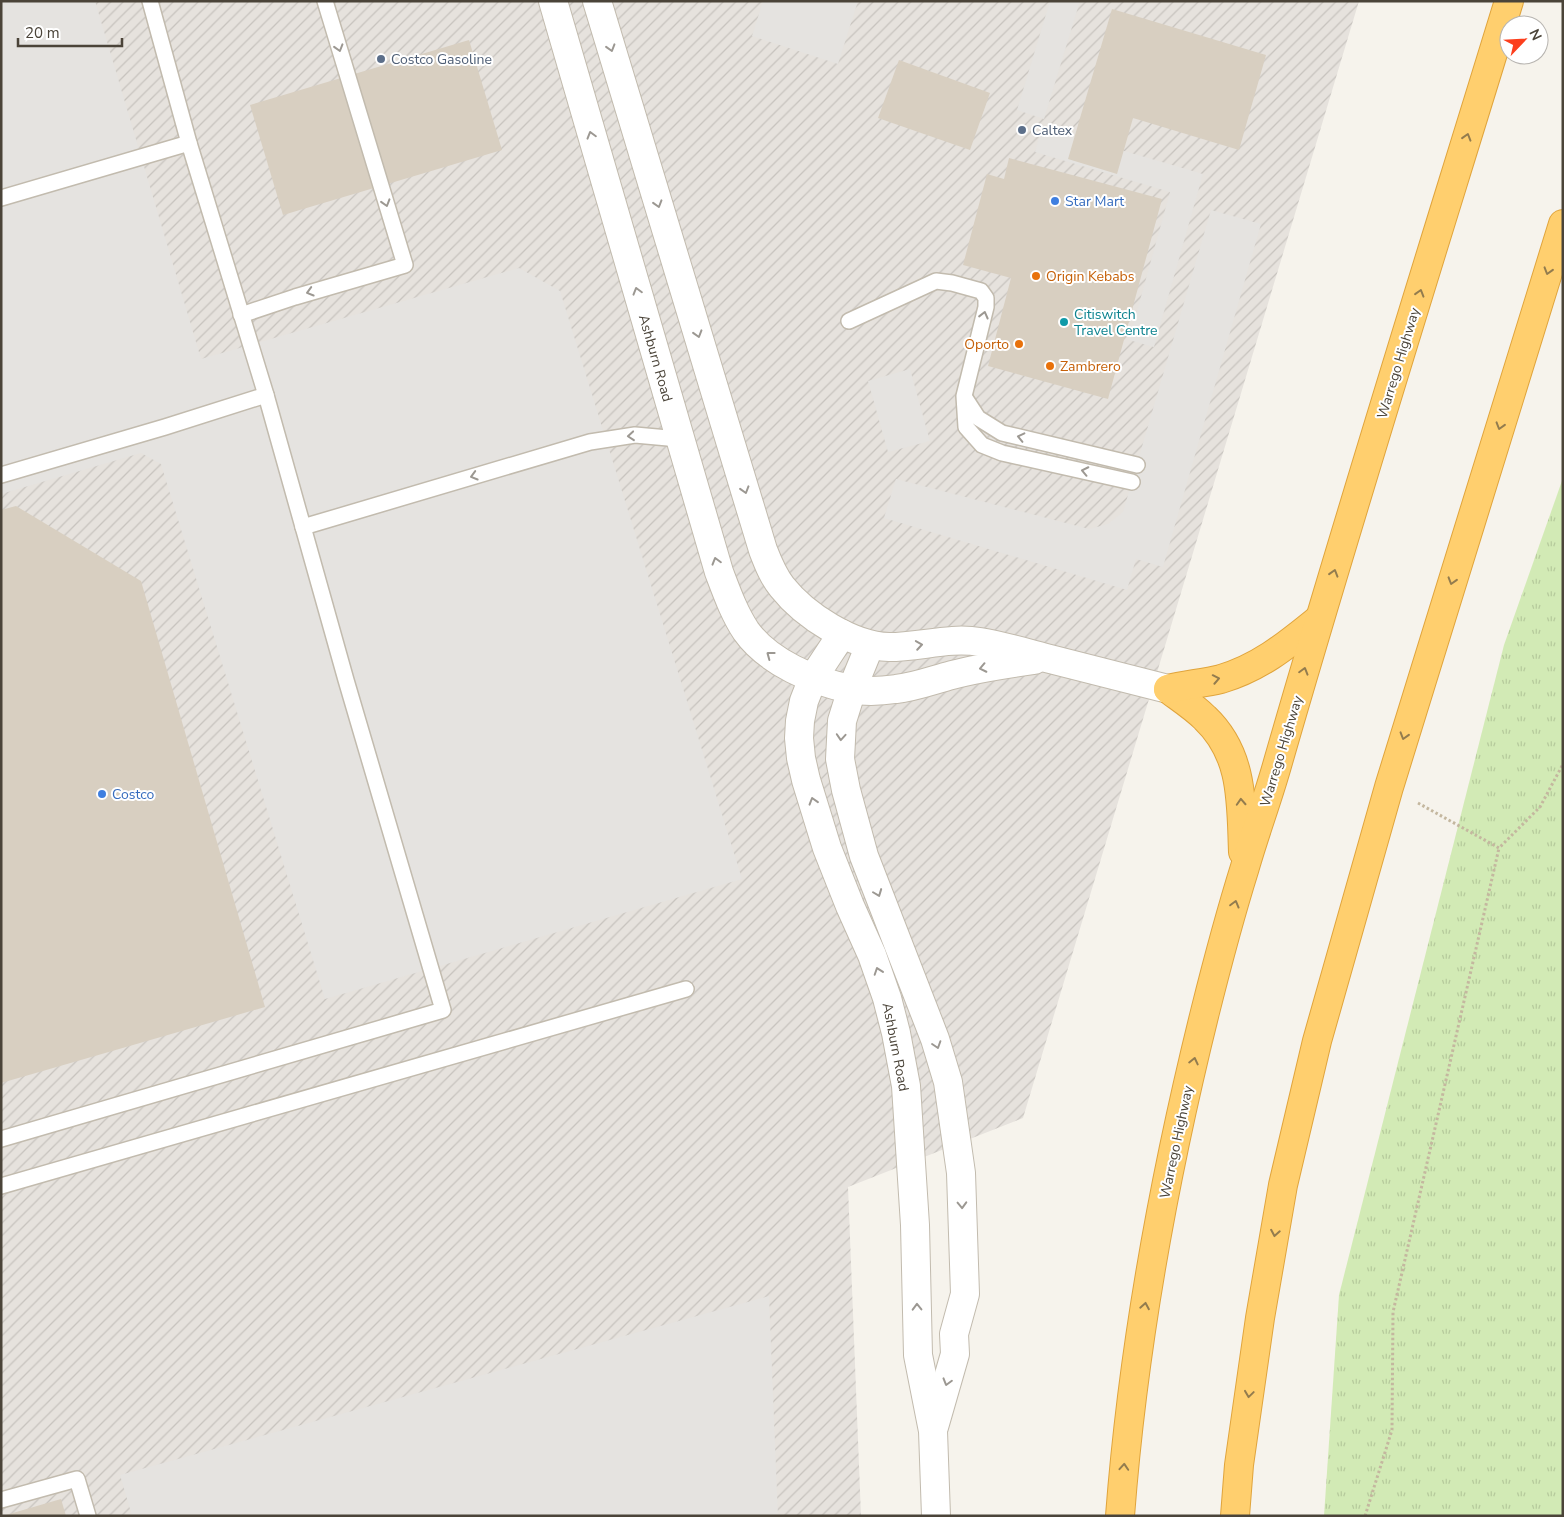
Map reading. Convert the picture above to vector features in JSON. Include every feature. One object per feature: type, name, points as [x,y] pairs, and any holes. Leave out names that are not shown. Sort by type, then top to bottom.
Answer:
[{"type":"highway","name":"Warrego Highway","points":[[1120,1516],[1124,1458],[1143,1316],[1168,1171],[1206,1010],[1244,868],[1274,776],[1319,619],[1509,1]]},
{"type":"highway","points":[[1235,1516],[1239,1466],[1260,1318],[1283,1185],[1317,1041],[1389,787],[1563,224]]},
{"type":"highway","points":[[1168,689],[1236,674],[1275,654],[1319,619]]},
{"type":"highway","points":[[1168,689],[1205,717],[1221,736],[1232,758],[1240,783],[1244,868]]},
{"type":"street","name":"Ashburn Road","points":[[553,1],[679,439],[719,572],[732,607],[747,632],[776,659],[813,678],[852,689]]},
{"type":"street","points":[[597,1],[744,488],[771,571],[782,586],[797,604],[813,616],[842,634],[870,645],[910,647],[944,641],[968,640],[1002,646],[1168,689]]},
{"type":"street","name":"Ashburn Road","points":[[842,634],[813,678],[804,701],[799,738],[801,758],[827,848],[872,955],[887,998],[906,1086],[915,1225],[918,1355],[933,1431],[936,1516]]},
{"type":"street","name":"Ashburn Road","points":[[870,645],[852,689],[842,721],[840,759],[846,790],[864,856],[935,1040],[948,1082],[961,1173],[965,1294],[954,1334],[955,1354],[933,1431]]},
{"type":"street","points":[[852,689],[872,691],[896,689],[997,665],[1048,658]]},
{"type":"lane","points":[[1,1139],[443,1010],[266,395],[189,143],[150,1]]},
{"type":"lane","points":[[241,315],[405,265],[325,1]]},
{"type":"lane","points":[[1,198],[189,143]]},
{"type":"lane","points":[[849,321],[936,281],[982,291],[986,298],[986,307],[964,396],[966,427],[982,445],[1002,453],[1132,482]]},
{"type":"lane","points":[[1,475],[157,430],[266,395]]},
{"type":"lane","points":[[964,396],[978,418],[1002,433],[1137,465]]},
{"type":"lane","points":[[303,527],[590,442],[635,435],[679,439]]},
{"type":"lane","points":[[1,1186],[686,989]]},
{"type":"lane","points":[[1,1500],[77,1478],[88,1516]]},
{"type":"path","points":[[1365,1516],[1392,1430],[1393,1312],[1499,848],[1540,807],[1563,764]]},
{"type":"path","points":[[1389,787],[1499,848]]},
{"type":"shaded area","points":[[1,1],[1359,1],[1023,1118],[848,1187],[861,1516],[1,1516]]},
{"type":"shaded area","points":[[1,1],[95,1],[201,359],[519,268],[560,291],[742,879],[325,999],[161,464],[141,453],[1,494]]},
{"type":"shaded area","points":[[763,1],[858,1],[838,64],[752,36]]},
{"type":"shaded area","points":[[1050,1],[1080,1],[1044,119],[1017,110]]},
{"type":"shaded area","points":[[1042,127],[1203,174],[1154,347],[1129,340],[1170,192],[1035,152]]},
{"type":"shaded area","points":[[1211,210],[1261,224],[1163,567],[1136,559],[1127,590],[884,518],[896,479],[1089,529],[1108,524],[1123,512]]},
{"type":"shaded area","points":[[910,369],[930,441],[888,452],[868,381]]},
{"type":"shaded area","points":[[769,1296],[778,1516],[132,1516],[120,1475]]},
{"type":"green space","points":[[1563,478],[1563,1516],[1324,1516],[1339,1295],[1504,645]]},
{"type":"building","points":[[1112,9],[1266,55],[1239,150],[1133,118],[1117,174],[1068,159]]},
{"type":"building","points":[[469,40],[502,150],[283,215],[250,105]]},
{"type":"building","points":[[899,60],[990,93],[970,150],[878,118]]},
{"type":"building","name":"Citiswitch Travel Centre","points":[[1009,158],[1162,199],[1108,399],[988,366],[1011,278],[963,265],[987,174],[1004,179]]},
{"type":"building","name":"Costco","points":[[16,506],[141,581],[265,1007],[1,1083],[1,510]]},
{"type":"building","points":[[61,1499],[66,1516],[6,1516],[6,1515]]},
{"type":"place","name":"Costco Gasoline","points":[[381,59]]},
{"type":"place","name":"Caltex","points":[[1022,130]]},
{"type":"place","name":"Star Mart","points":[[1055,201]]},
{"type":"place","name":"Origin Kebabs","points":[[1036,276]]},
{"type":"place","name":"Citiswitch Travel Centre","points":[[1064,322]]},
{"type":"place","name":"Oporto","points":[[1019,344]]},
{"type":"place","name":"Zambrero","points":[[1050,366]]},
{"type":"place","name":"Costco","points":[[102,794]]}]
